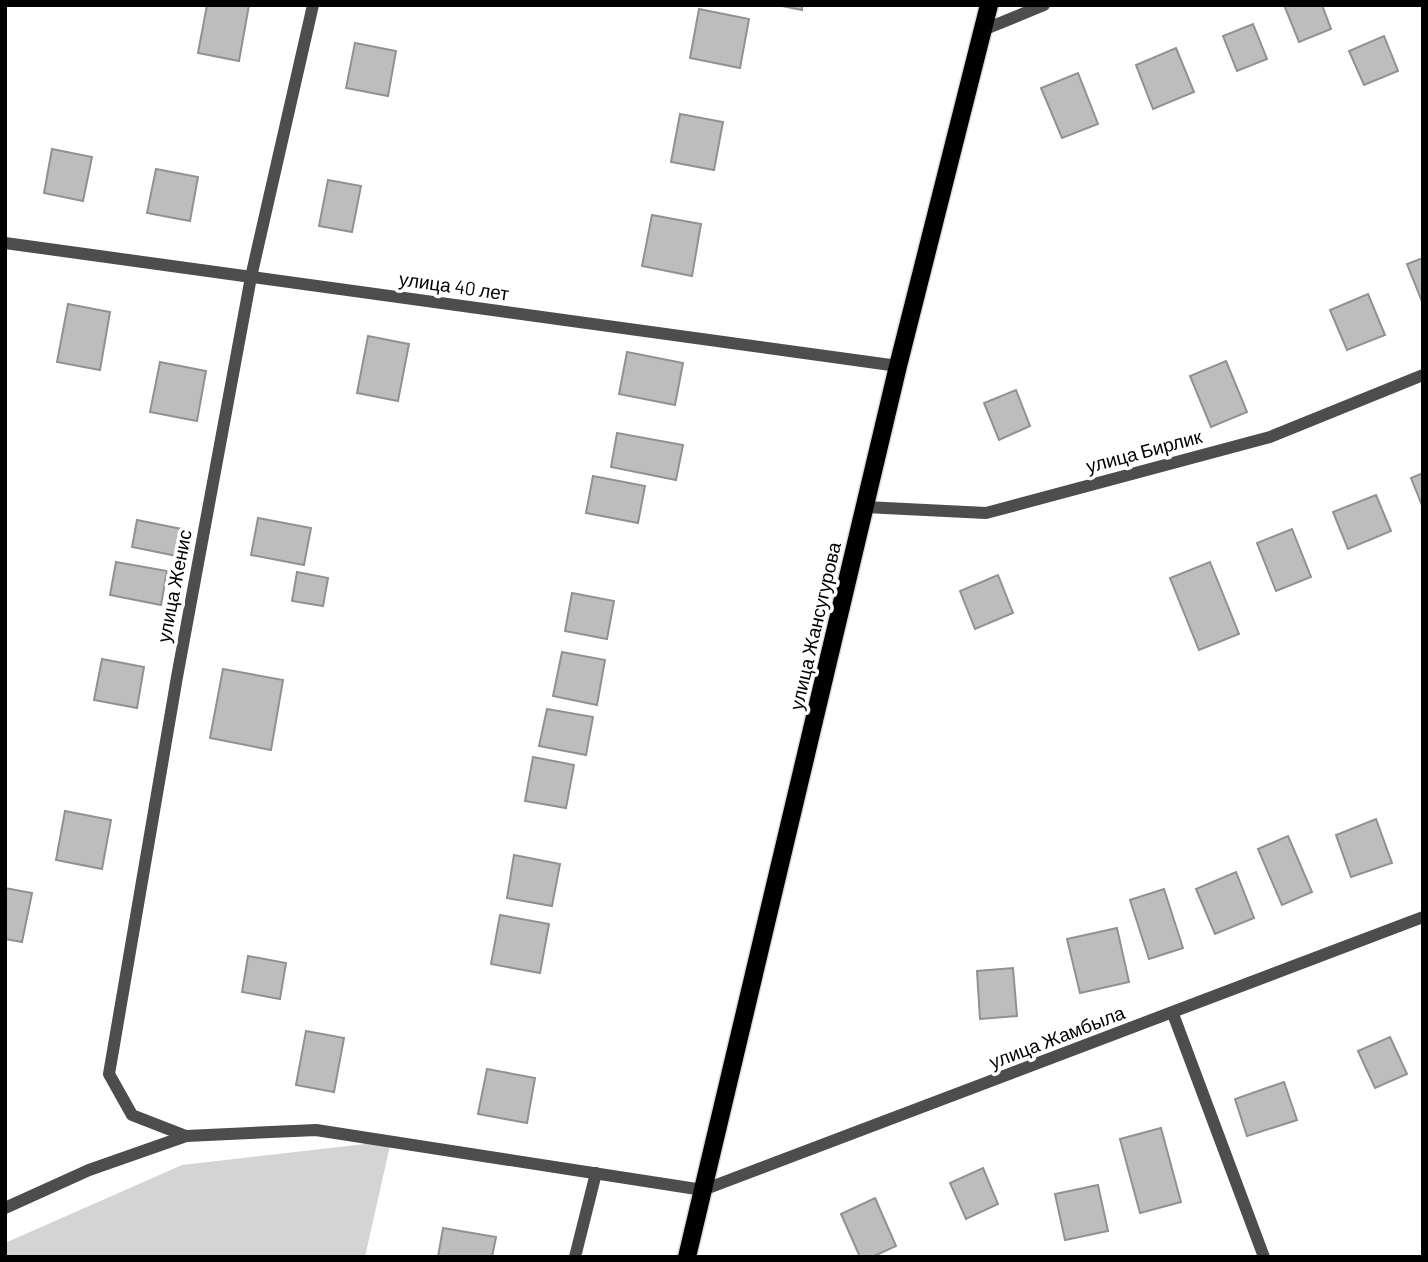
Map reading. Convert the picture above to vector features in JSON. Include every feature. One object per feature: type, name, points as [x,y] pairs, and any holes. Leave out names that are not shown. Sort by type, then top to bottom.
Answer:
[{"type":"main road","name":"улица Жансугурова","points":[[687,1257],[898,366],[989,5]]},
{"type":"street","name":"улица Женис","points":[[186,1136],[132,1115],[109,1074],[174,691],[251,277],[313,5]]},
{"type":"street","points":[[983,30],[1044,5]]},
{"type":"street","name":"улица 40 лет","points":[[5,243],[898,366]]},
{"type":"street","name":"улица Бирлик","points":[[864,507],[986,513],[1270,437],[1423,375]]},
{"type":"street","name":"улица Жамбыла","points":[[703,1190],[1423,917]]},
{"type":"street","points":[[1173,1014],[1264,1257]]},
{"type":"street","points":[[5,1208],[89,1170],[186,1136],[316,1130],[703,1190]]},
{"type":"street","points":[[575,1257],[596,1173]]},
{"type":"shaded area","points":[[391,1141],[365,1257],[5,1257],[5,1243],[182,1165]]},
{"type":"building","points":[[207,5],[249,5],[239,61],[198,53]]},
{"type":"building","points":[[777,5],[802,5],[802,10]]},
{"type":"building","points":[[1284,5],[1322,5],[1331,29],[1299,42]]},
{"type":"building","points":[[699,9],[749,19],[740,68],[690,58]]},
{"type":"building","points":[[1253,24],[1267,59],[1237,71],[1223,36]]},
{"type":"building","points":[[1384,36],[1398,71],[1364,85],[1349,51]]},
{"type":"building","points":[[355,43],[396,51],[388,96],[346,88]]},
{"type":"building","points":[[1176,48],[1194,92],[1153,109],[1136,65]]},
{"type":"building","points":[[1078,73],[1098,124],[1062,138],[1041,88]]},
{"type":"building","points":[[680,114],[723,122],[714,170],[671,162]]},
{"type":"building","points":[[52,149],[92,157],[83,201],[44,193]]},
{"type":"building","points":[[156,169],[198,177],[190,221],[147,213]]},
{"type":"building","points":[[328,180],[361,186],[352,232],[319,226]]},
{"type":"building","points":[[652,215],[701,224],[692,276],[642,266]]},
{"type":"building","points":[[1423,258],[1423,304],[1407,264]]},
{"type":"building","points":[[1368,294],[1385,335],[1347,350],[1330,310]]},
{"type":"building","points":[[68,304],[110,312],[100,370],[57,362]]},
{"type":"building","points":[[368,336],[409,344],[398,401],[357,393]]},
{"type":"building","points":[[627,352],[683,363],[675,405],[619,394]]},
{"type":"building","points":[[1226,361],[1247,412],[1211,427],[1190,376]]},
{"type":"building","points":[[160,362],[206,371],[197,421],[150,412]]},
{"type":"building","points":[[1016,390],[1030,426],[999,440],[984,403]]},
{"type":"building","points":[[617,433],[683,445],[676,480],[611,467]]},
{"type":"building","points":[[1423,473],[1423,508],[1411,478]]},
{"type":"building","points":[[593,476],[645,486],[638,523],[586,513]]},
{"type":"building","points":[[1376,495],[1391,531],[1348,549],[1333,512]]},
{"type":"building","points":[[258,518],[311,528],[304,565],[251,555]]},
{"type":"building","points":[[137,520],[182,529],[177,556],[132,547]]},
{"type":"building","points":[[1292,529],[1311,577],[1276,591],[1257,543]]},
{"type":"building","points":[[116,562],[167,571],[161,605],[110,595]]},
{"type":"building","points":[[1210,562],[1239,634],[1199,650],[1170,578]]},
{"type":"building","points":[[297,572],[328,578],[323,606],[292,601]]},
{"type":"building","points":[[998,575],[1013,613],[975,629],[960,591]]},
{"type":"building","points":[[572,593],[614,601],[607,639],[565,631]]},
{"type":"building","points":[[562,652],[605,660],[597,705],[553,696]]},
{"type":"building","points":[[102,659],[144,667],[137,708],[94,700]]},
{"type":"building","points":[[223,669],[283,680],[271,750],[210,738]]},
{"type":"building","points":[[547,709],[593,717],[586,755],[539,746]]},
{"type":"building","points":[[533,757],[574,765],[566,808],[525,801]]},
{"type":"building","points":[[65,811],[111,820],[102,869],[56,860]]},
{"type":"building","points":[[1376,819],[1392,863],[1351,877],[1336,835]]},
{"type":"building","points":[[1288,836],[1312,892],[1282,905],[1258,849]]},
{"type":"building","points":[[514,855],[560,864],[552,906],[507,898]]},
{"type":"building","points":[[1236,872],[1254,918],[1215,934],[1196,889]]},
{"type":"building","points":[[5,888],[32,893],[22,942],[5,939]]},
{"type":"building","points":[[1164,889],[1183,948],[1149,959],[1130,900]]},
{"type":"building","points":[[500,915],[549,924],[540,973],[491,964]]},
{"type":"building","points":[[1117,928],[1129,982],[1080,993],[1067,939]]},
{"type":"building","points":[[248,956],[286,963],[280,999],[242,992]]},
{"type":"building","points":[[1013,968],[1017,1016],[980,1019],[977,971]]},
{"type":"building","points":[[306,1031],[344,1038],[334,1092],[296,1085]]},
{"type":"building","points":[[1390,1037],[1407,1074],[1375,1088],[1358,1051]]},
{"type":"building","points":[[487,1069],[535,1078],[527,1123],[478,1114]]},
{"type":"building","points":[[1284,1082],[1297,1120],[1247,1136],[1235,1099]]},
{"type":"building","points":[[1161,1128],[1181,1202],[1140,1213],[1120,1139]]},
{"type":"building","points":[[983,1168],[998,1204],[966,1219],[950,1183]]},
{"type":"building","points":[[1098,1185],[1108,1231],[1065,1240],[1055,1194]]},
{"type":"building","points":[[875,1198],[896,1246],[872,1257],[860,1257],[841,1214]]},
{"type":"building","points":[[443,1228],[496,1237],[492,1257],[438,1257]]}]
